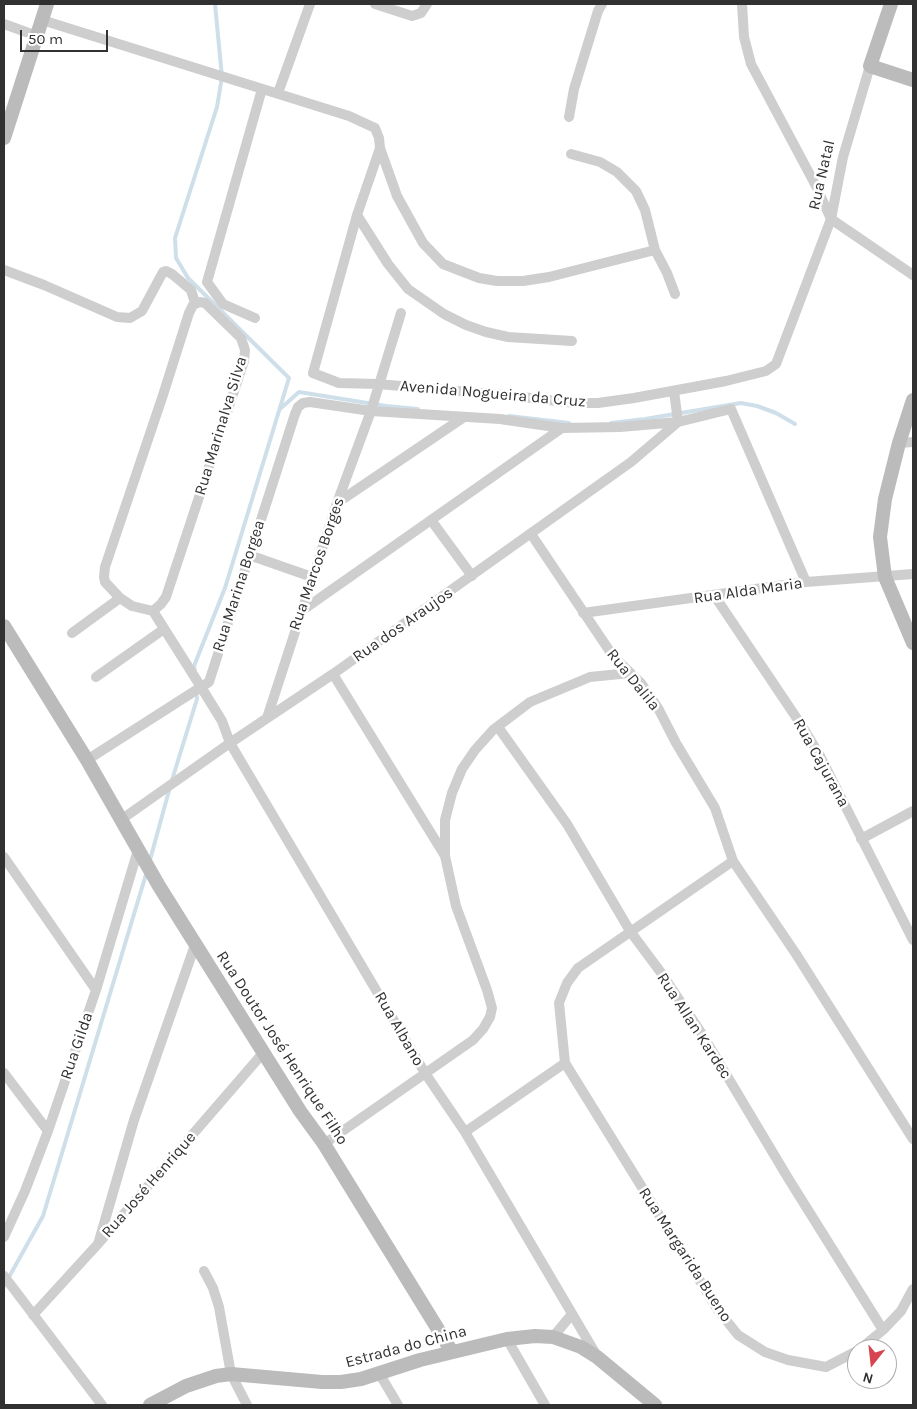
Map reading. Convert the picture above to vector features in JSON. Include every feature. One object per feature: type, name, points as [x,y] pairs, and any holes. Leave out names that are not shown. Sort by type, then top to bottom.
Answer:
[{"type":"street","points":[[4,138],[47,4]]},
{"type":"street","points":[[278,93],[310,4]]},
{"type":"street","points":[[375,4],[412,16],[421,13],[427,4]]},
{"type":"street","points":[[568,116],[581,64],[602,4]]},
{"type":"street","points":[[742,4],[744,38],[750,64],[816,186],[831,219],[913,275]]},
{"type":"street","name":"Rua Natal","points":[[781,352],[831,219],[842,158],[891,4]]},
{"type":"street","points":[[42,20],[349,116],[375,128],[397,196],[423,243],[443,264],[479,278],[497,281],[523,281],[655,250]]},
{"type":"street","points":[[4,24],[37,36]]},
{"type":"street","points":[[870,66],[913,80]]},
{"type":"street","points":[[255,318],[223,304],[206,282],[262,89]]},
{"type":"street","points":[[380,148],[357,215],[388,264],[408,289],[444,314],[486,332],[508,337],[572,341]]},
{"type":"street","points":[[571,154],[600,162],[617,172],[636,191],[645,210],[655,250],[667,272],[675,294]]},
{"type":"street","name":"Avenida Nogueira da Cruz","points":[[357,215],[313,373],[339,383],[504,395],[575,403],[598,403],[674,394],[743,378],[766,371],[776,364],[781,352]]},
{"type":"street","points":[[4,270],[118,317],[130,318],[142,311],[163,272],[166,271],[172,274],[190,290],[196,303],[189,313],[105,567],[104,577],[105,582],[120,598],[132,606],[153,611],[197,685],[222,721],[230,742]]},
{"type":"street","name":"Rua Marinalva Silva","points":[[153,611],[162,604],[166,597],[244,360],[245,350],[241,338],[205,303],[196,303]]},
{"type":"street","name":"Rua Marcos Borges","points":[[267,718],[300,612],[371,410],[401,313]]},
{"type":"street","points":[[674,394],[678,419]]},
{"type":"street","points":[[913,400],[906,442],[884,499],[880,537],[885,577],[913,643]]},
{"type":"street","name":"Avenida Nogueira da Cruz","points":[[293,421],[298,407],[303,403],[310,402],[371,410],[500,419],[562,428],[620,427],[731,409],[806,582]]},
{"type":"street","points":[[337,503],[464,417]]},
{"type":"street","name":"Rua dos Araujos","points":[[122,819],[230,742],[333,674],[531,534],[631,462],[678,419]]},
{"type":"street","name":"Rua Marina Borgea","points":[[197,685],[209,682],[293,421]]},
{"type":"street","points":[[300,612],[562,428]]},
{"type":"street","points":[[431,520],[472,576]]},
{"type":"street","name":"Rua Dalila","points":[[531,534],[582,613],[613,656],[641,683],[658,708],[676,743],[715,808],[734,861]]},
{"type":"street","points":[[249,555],[312,577]]},
{"type":"street","name":"Rua Alda Maria","points":[[582,613],[806,582],[913,574]]},
{"type":"street","name":"Rua Cajurana","points":[[714,595],[815,747],[913,940]]},
{"type":"street","points":[[72,634],[120,598]]},
{"type":"street","name":"Rua Doutor José Henrique Filho","points":[[4,626],[87,760],[144,861],[263,1053],[300,1111],[324,1144],[452,1352]]},
{"type":"street","points":[[96,677],[164,629]]},
{"type":"street","points":[[324,1144],[473,1040],[483,1030],[490,1017],[492,1008],[487,990],[456,906],[445,856],[445,820],[452,793],[462,769],[475,750],[498,726],[530,702],[590,677],[630,673]]},
{"type":"street","points":[[333,674],[445,856]]},
{"type":"street","points":[[87,760],[197,685]]},
{"type":"street","name":"Rua Allan Kardec","points":[[498,726],[568,824],[630,931],[662,974],[702,1034],[788,1178],[883,1330]]},
{"type":"street","name":"Rua Albano","points":[[230,742],[425,1073],[465,1132],[597,1357]]},
{"type":"street","points":[[861,839],[913,811]]},
{"type":"street","points":[[4,857],[96,990]]},
{"type":"street","name":"Rua Gilda","points":[[4,1237],[25,1191],[48,1132],[96,990],[144,861]]},
{"type":"street","points":[[465,1132],[565,1063],[559,1003],[567,983],[578,968],[734,861],[796,954],[913,1139]]},
{"type":"street","points":[[97,1245],[134,1120],[196,945]]},
{"type":"street","name":"Rua José Henrique","points":[[33,1315],[97,1245],[263,1053]]},
{"type":"street","name":"Rua Margarida Bueno","points":[[565,1063],[718,1310],[738,1334],[765,1352],[788,1360],[826,1367],[847,1356]]},
{"type":"street","points":[[4,1073],[48,1132]]},
{"type":"street","points":[[204,1270],[213,1288],[219,1307],[231,1374],[247,1405]]},
{"type":"street","points":[[6,1278],[102,1405]]},
{"type":"street","name":"Rua Margarida Bueno","points":[[872,1339],[901,1311],[913,1289]]},
{"type":"street","points":[[553,1337],[572,1314]]},
{"type":"street","name":"Estrada do China","points":[[150,1405],[186,1386],[216,1376],[231,1374],[341,1382],[361,1379],[452,1352],[507,1339],[535,1336],[553,1337],[570,1342],[597,1357],[655,1405]]},
{"type":"street","points":[[507,1339],[545,1405]]},
{"type":"street","points":[[379,1373],[398,1405]]},
{"type":"waterway","points":[[195,672],[194,666],[225,588],[289,378],[188,278],[176,258],[175,238],[217,107],[222,77],[215,4]]},
{"type":"waterway","points":[[280,409],[299,392],[386,406],[418,409]]},
{"type":"waterway","points":[[611,423],[741,403],[757,406],[776,413],[795,424]]},
{"type":"waterway","points":[[509,416],[569,423]]},
{"type":"waterway","points":[[172,780],[197,699],[196,691]]},
{"type":"waterway","points":[[150,860],[170,787]]},
{"type":"waterway","points":[[4,1286],[43,1216],[147,871]]}]
